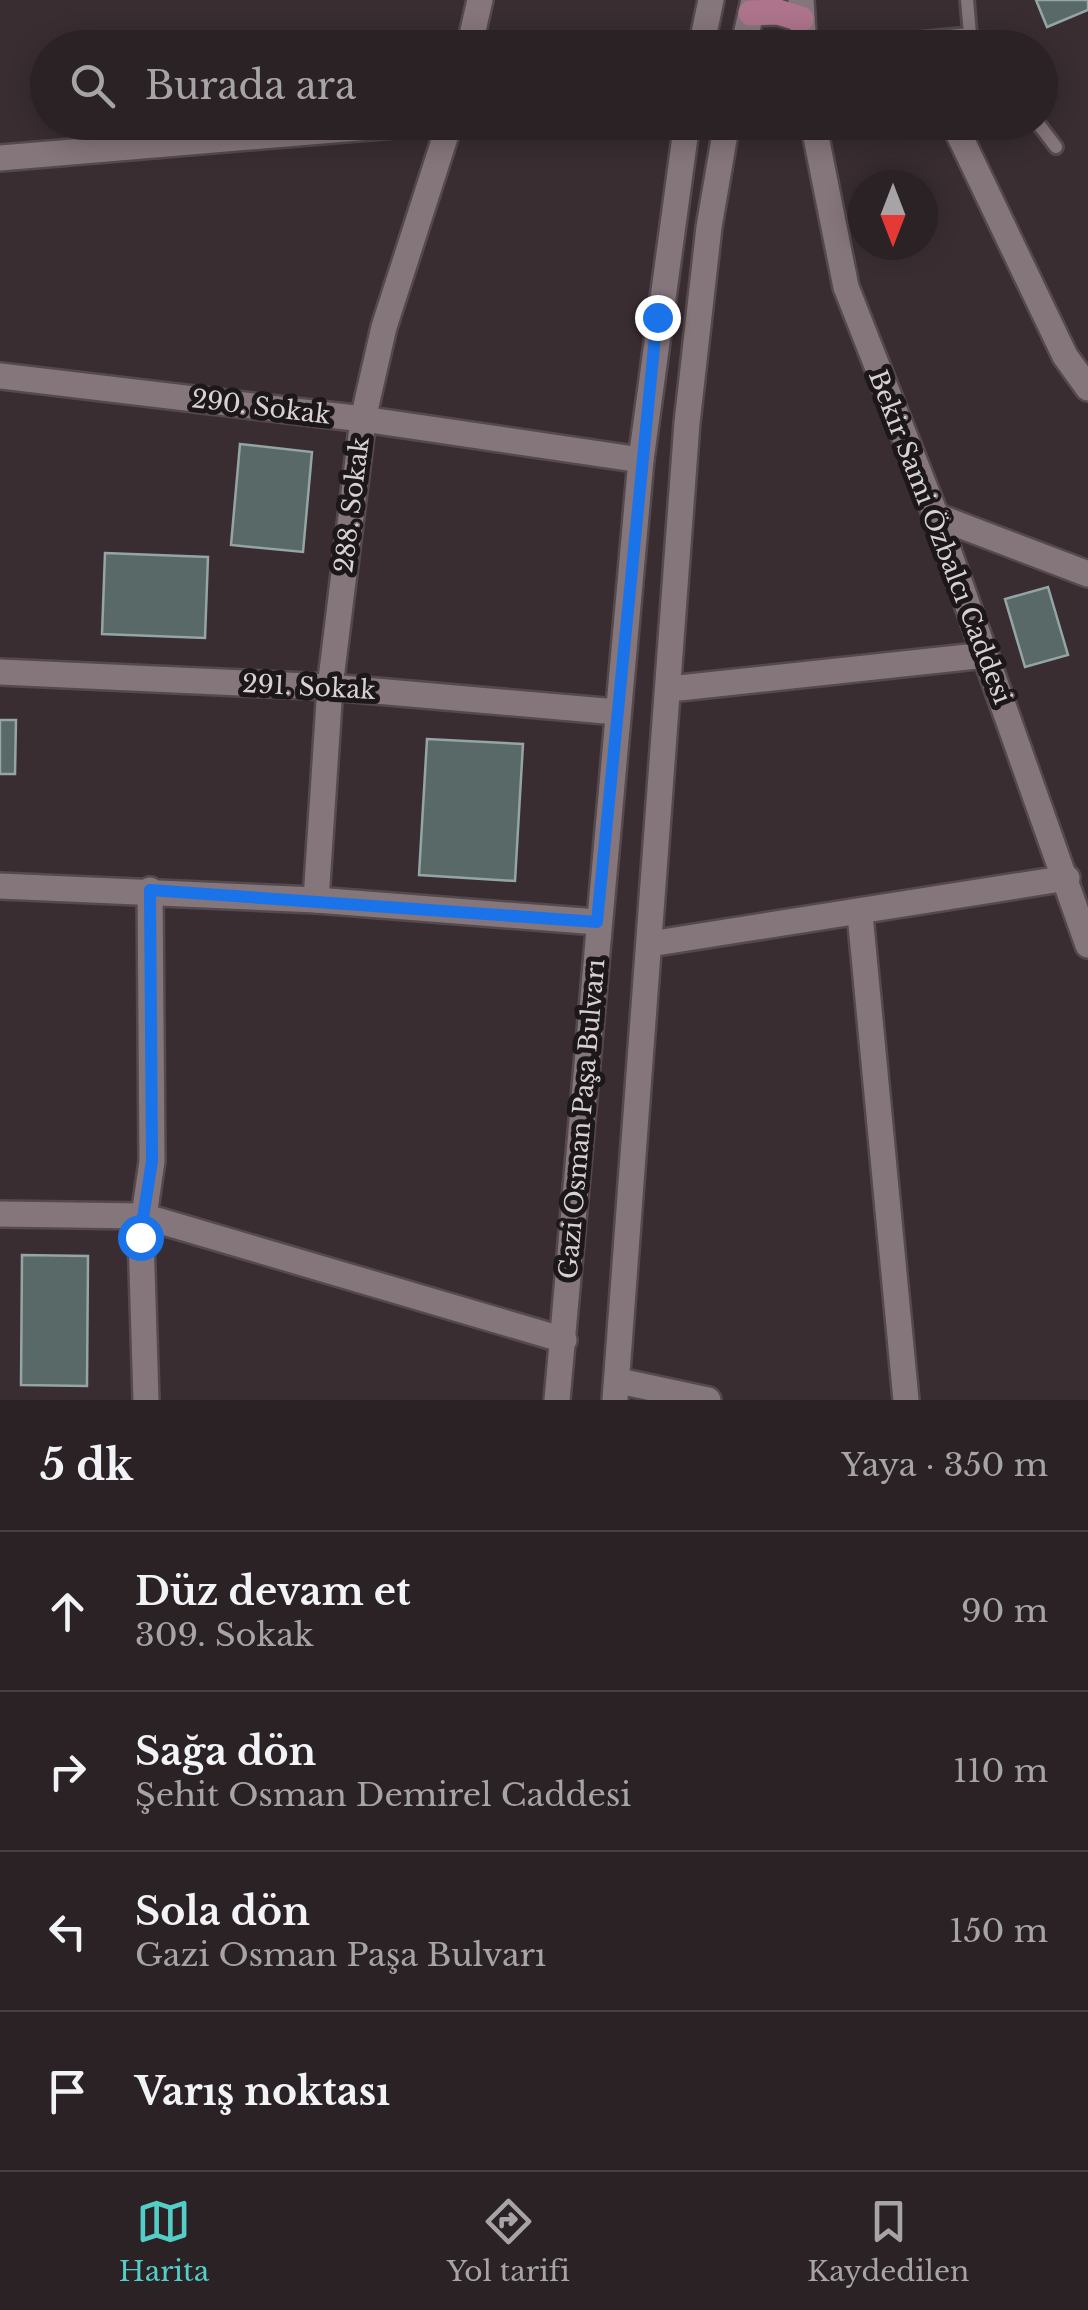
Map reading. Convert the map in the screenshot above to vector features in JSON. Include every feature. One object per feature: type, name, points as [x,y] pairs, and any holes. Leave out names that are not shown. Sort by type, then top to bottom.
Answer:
[{"type":"main road","points":[[752,6],[778,12],[801,9]]},
{"type":"street","points":[[473,30],[480,0]]},
{"type":"street","points":[[705,30],[711,0]]},
{"type":"street","points":[[0,158],[215,140]]},
{"type":"street","name":"288. Sokak","points":[[316,900],[330,687],[363,419],[384,326],[444,140]]},
{"type":"street","name":"Gazi Osman Paşa Bulvarı","points":[[557,1400],[640,460],[684,140]]},
{"type":"street","points":[[708,1400],[617,1391],[688,423],[724,140]]},
{"type":"street","name":"Bekir Sami Özbalcı Caddesi","points":[[817,140],[846,287],[936,516],[1088,945]]},
{"type":"street","points":[[962,140],[1064,356],[1088,388]]},
{"type":"street","name":"290. Sokak","points":[[0,376],[363,419],[640,460]]},
{"type":"street","points":[[936,516],[1088,574]]},
{"type":"street","points":[[670,689],[986,655]]},
{"type":"street","name":"291. Sokak","points":[[0,672],[330,687],[617,712]]},
{"type":"street","points":[[650,944],[860,914],[1067,878]]},
{"type":"street","points":[[0,886],[316,900],[597,922]]},
{"type":"street","points":[[146,1400],[143,1216],[152,1161],[150,890]]},
{"type":"street","points":[[860,914],[906,1400]]},
{"type":"street","points":[[0,1214],[143,1216],[564,1340]]},
{"type":"lane","points":[[967,0],[970,30]]},
{"type":"lane","points":[[1051,140],[1056,147]]},
{"type":"building","points":[[1036,0],[1088,0],[1088,10],[1047,27]]},
{"type":"building","points":[[240,444],[312,452],[303,552],[231,545]]},
{"type":"building","points":[[105,553],[208,557],[205,638],[102,634]]},
{"type":"building","points":[[1048,587],[1068,655],[1025,667],[1005,599]]},
{"type":"building","points":[[0,720],[16,720],[15,774],[0,774]]},
{"type":"building","points":[[427,739],[523,744],[515,881],[419,875]]},
{"type":"building","points":[[22,1255],[88,1256],[87,1386],[21,1385]]},
{"type":"route","points":[[140,1237],[152,1161],[150,890],[597,922],[657,317]]}]
